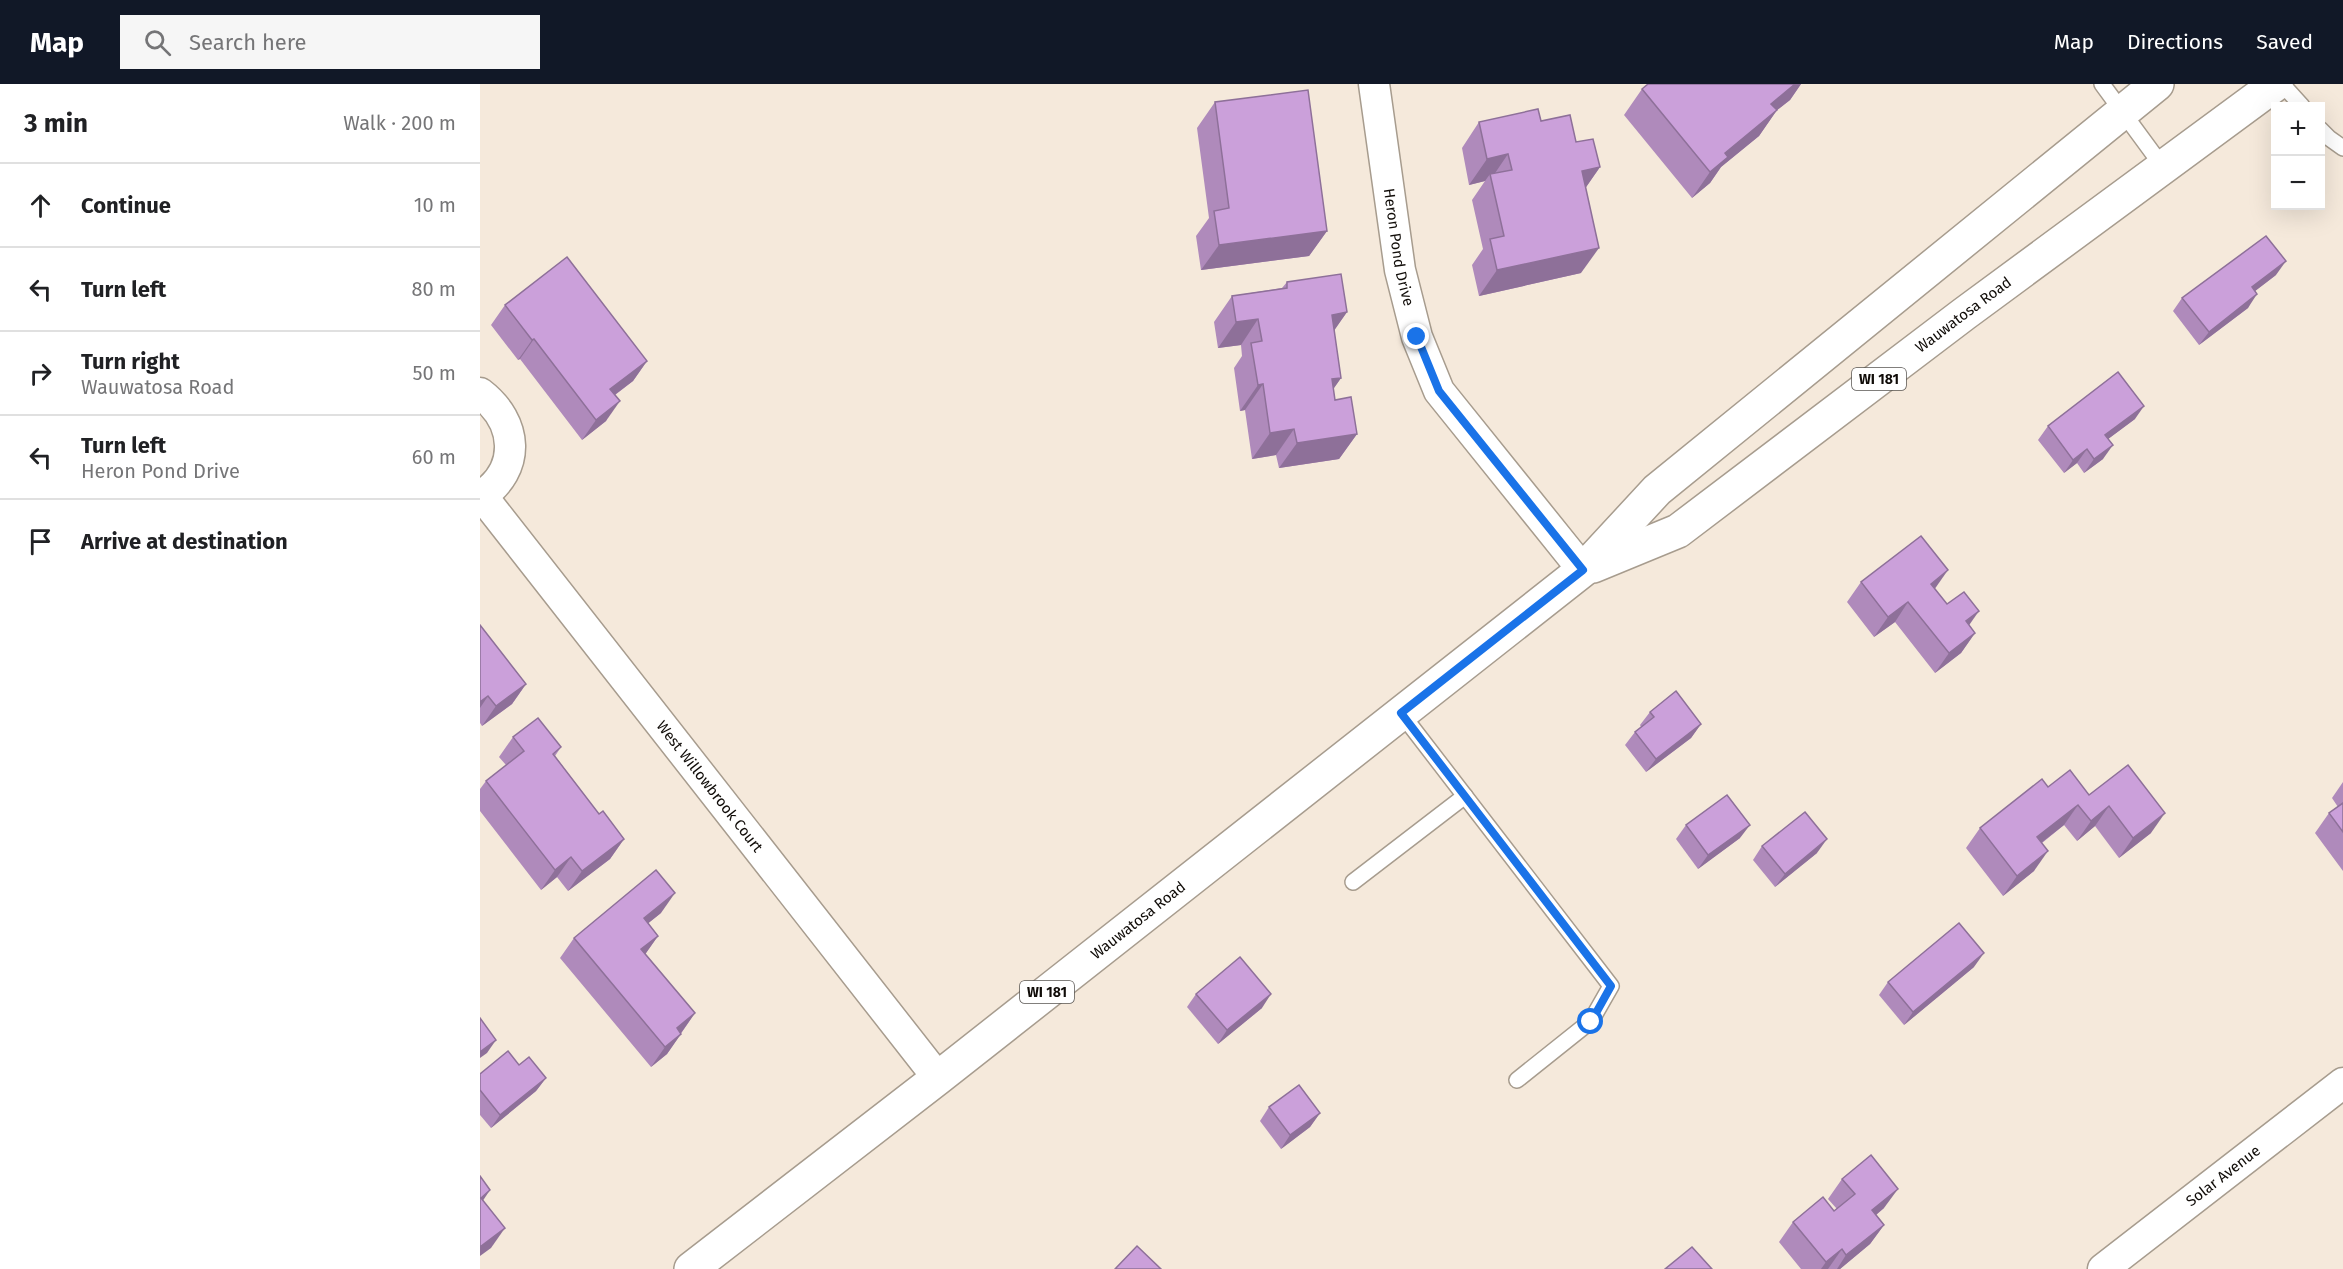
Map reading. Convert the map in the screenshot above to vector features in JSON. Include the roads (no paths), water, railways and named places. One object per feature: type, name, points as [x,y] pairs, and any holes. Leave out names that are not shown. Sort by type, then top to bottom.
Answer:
[{"type":"main road","name":"Wauwatosa Road","points":[[691,1269],[938,1078],[1583,570],[1657,490],[2157,84]]},
{"type":"main road","points":[[2236,114],[2264,84]]},
{"type":"main road","name":"Wauwatosa Road","points":[[1583,570],[1678,531],[1964,314],[2276,84]]},
{"type":"street","name":"Heron Pond Drive","points":[[1379,85],[1400,270],[1417,337],[1439,391],[1583,570]]},
{"type":"street","name":"West Willowbrook Court","points":[[480,393],[496,407],[507,425],[511,445],[507,465],[497,483],[481,496],[938,1078]]},
{"type":"street","name":"Solar Avenue","points":[[2103,1269],[2343,1083]]},
{"type":"lane","points":[[2102,84],[2163,167]]},
{"type":"lane","points":[[2282,84],[2298,102]]},
{"type":"lane","points":[[2325,134],[2343,148]]},
{"type":"lane","points":[[1401,713],[1611,986],[1591,1022],[1517,1080]]},
{"type":"lane","points":[[1353,882],[1465,796]]}]
